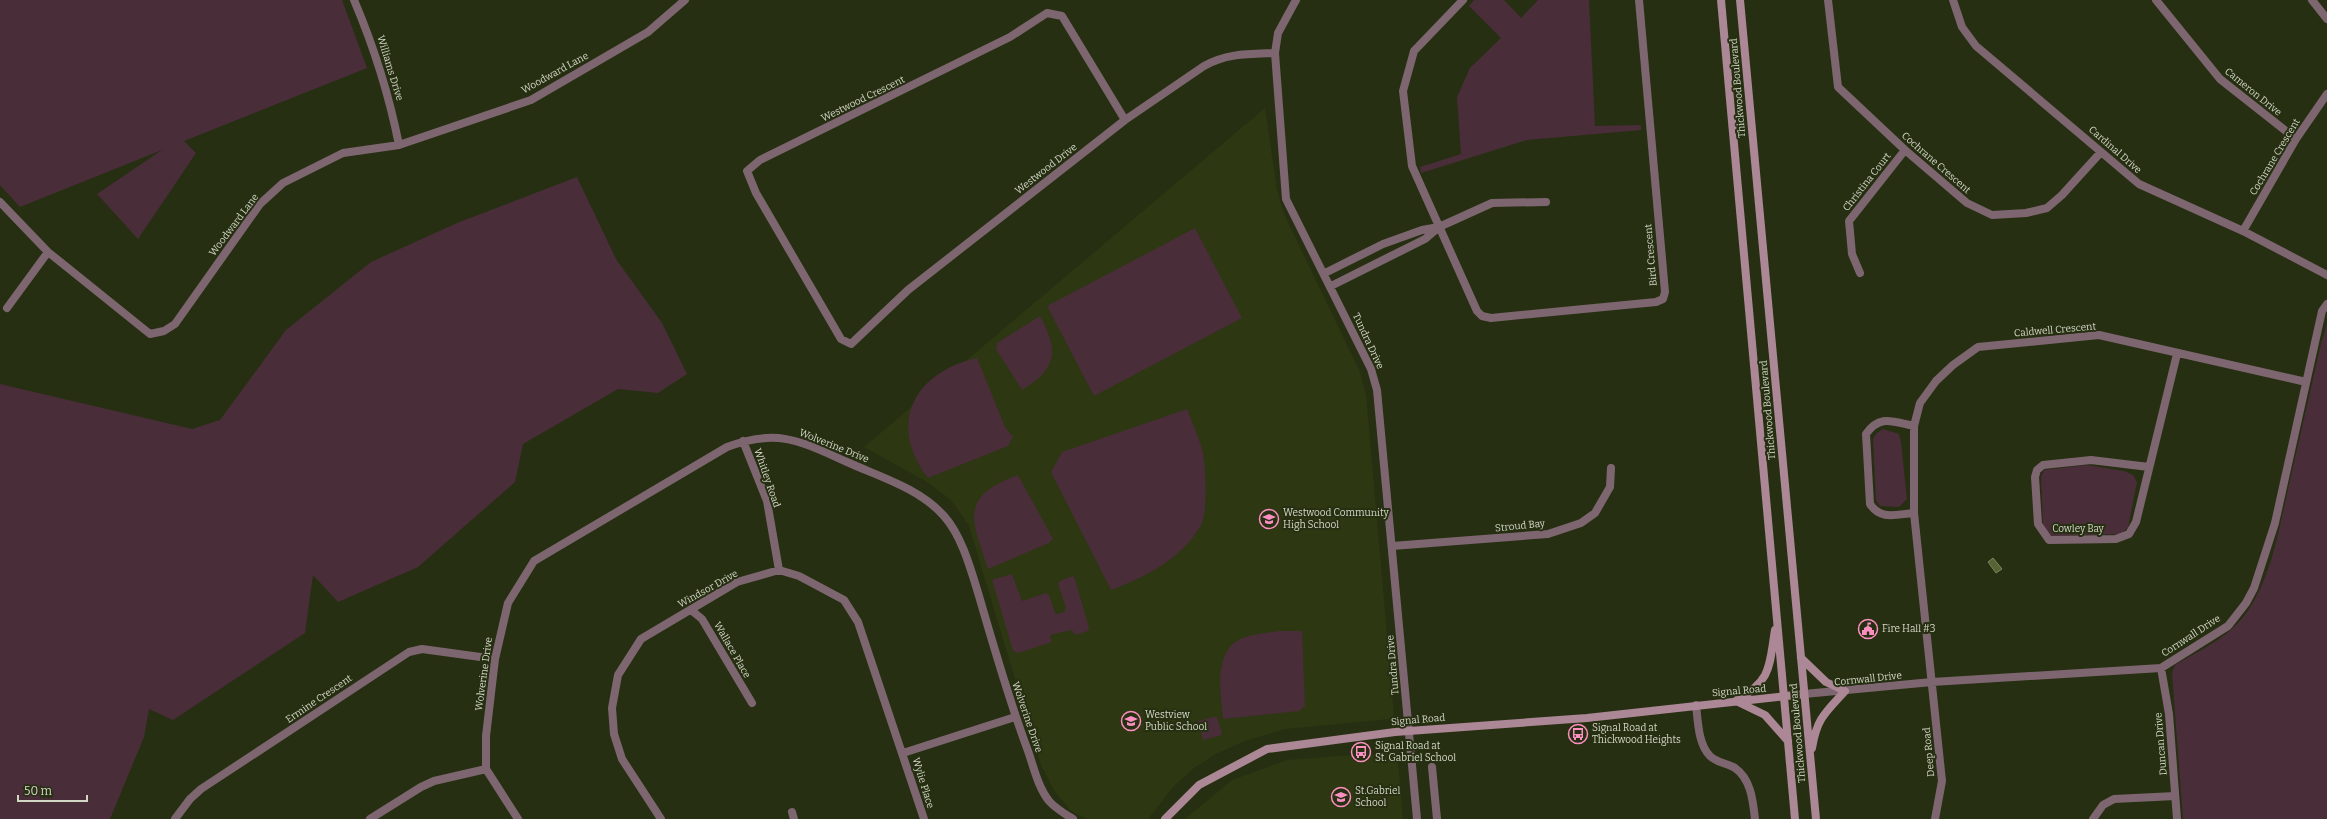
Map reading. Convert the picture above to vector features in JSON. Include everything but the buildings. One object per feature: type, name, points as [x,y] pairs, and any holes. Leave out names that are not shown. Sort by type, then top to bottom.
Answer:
[{"type":"main road","name":"Thickwood Boulevard","points":[[1721,0],[1795,819]]},
{"type":"main road","name":"Thickwood Boulevard","points":[[1740,0],[1816,819]]},
{"type":"main road","points":[[1735,700],[1756,689],[1767,674],[1777,620]]},
{"type":"main road","points":[[1801,658],[1826,682],[1845,691],[1824,714],[1815,729],[1811,761]]},
{"type":"main road","name":"Signal Road","points":[[1165,819],[1199,785],[1267,749],[1409,731],[1580,718],[1735,700],[1804,694]]},
{"type":"main road","points":[[1735,700],[1765,715],[1788,742]]},
{"type":"street","name":"Williams Drive","points":[[354,0],[368,33],[391,105],[399,145]]},
{"type":"street","name":"Woodward Lane","points":[[0,202],[48,252],[150,334],[164,331],[175,324],[260,204],[283,183],[343,153],[399,145],[531,100],[648,32],[685,0]]},
{"type":"street","name":"Tundra Drive","points":[[1296,0],[1278,33],[1275,53],[1286,199],[1325,273],[1371,369],[1377,390],[1417,819]]},
{"type":"street","name":"Bird Crescent","points":[[1463,0],[1414,51],[1403,91],[1412,166],[1439,227],[1482,316],[1507,316],[1656,302],[1663,299],[1664,285],[1639,0]]},
{"type":"street","name":"Cochrane Crescent","points":[[1828,0],[1838,87],[1905,150],[1967,203],[1992,215],[2026,213],[2047,208],[2062,195],[2101,152]]},
{"type":"street","name":"Cardinal Drive","points":[[1953,0],[1962,27],[1976,46],[2139,184],[2243,231],[2327,275]]},
{"type":"street","name":"Cameron Drive","points":[[2156,0],[2220,79],[2296,139]]},
{"type":"street","points":[[2312,0],[2327,19]]},
{"type":"street","name":"Westwood Crescent","points":[[851,344],[841,339],[756,193],[747,171],[760,160],[1010,37],[1047,13],[1062,16],[1125,120]]},
{"type":"street","name":"Westwood Drive","points":[[851,344],[908,290],[1125,120],[1216,59],[1233,54],[1275,53]]},
{"type":"street","name":"Cochrane Crescent","points":[[2243,231],[2296,139],[2327,94]]},
{"type":"street","name":"Christina Court","points":[[1860,273],[1852,254],[1849,221],[1905,150]]},
{"type":"street","points":[[1325,273],[1383,244],[1422,230],[1439,227],[1492,203],[1546,202]]},
{"type":"street","points":[[1331,286],[1425,239],[1439,227]]},
{"type":"street","points":[[1383,244],[1389,257]]},
{"type":"street","points":[[7,308],[48,252]]},
{"type":"street","name":"Cornwall Drive","points":[[1804,694],[1932,682],[2161,668],[2228,626],[2246,603],[2254,588],[2274,523],[2322,311],[2327,304]]},
{"type":"street","name":"Caldwell Crescent","points":[[1932,682],[1914,513],[1914,426],[1920,403],[1936,381],[1953,366],[1978,347],[2100,336],[2306,382]]},
{"type":"street","name":"Cowley Bay","points":[[2149,467],[2091,460],[2043,464],[2037,470],[2035,477],[2038,524],[2049,540],[2116,539],[2129,534],[2136,522],[2177,354]]},
{"type":"street","points":[[1914,426],[1882,420],[1872,425],[1866,434],[1870,504],[1875,512],[1883,515],[1914,513]]},
{"type":"street","name":"Wolverine Drive","points":[[486,769],[486,736],[495,659],[508,603],[534,561],[726,447],[760,437],[782,437],[812,446],[915,492],[944,516],[956,535],[972,572],[1015,717],[1040,786],[1050,801],[1073,819]]},
{"type":"street","name":"Whitley Road","points":[[744,441],[767,501],[779,570]]},
{"type":"street","name":"Stroud Bay","points":[[1392,546],[1548,534],[1581,523],[1595,513],[1610,487],[1611,468]]},
{"type":"street","points":[[779,570],[799,576],[844,600],[858,622],[903,753],[1015,717]]},
{"type":"street","name":"Windsor Drive","points":[[661,819],[622,759],[614,734],[612,708],[618,675],[641,640],[656,629],[737,582],[779,570]]},
{"type":"street","name":"Wallace Place","points":[[691,610],[702,619],[752,703]]},
{"type":"street","name":"Ermine Crescent","points":[[175,819],[201,789],[409,652],[422,649],[495,659]]},
{"type":"street","name":"Duncan Drive","points":[[2161,668],[2169,714],[2177,819]]},
{"type":"street","name":"Deep Road","points":[[1932,682],[1942,781],[1936,819]]},
{"type":"street","points":[[1696,705],[1702,744],[1710,756],[1735,768],[1746,781],[1753,801],[1755,819]]},
{"type":"street","name":"Wylie Place","points":[[903,753],[924,819]]},
{"type":"street","points":[[1432,767],[1437,819]]},
{"type":"street","points":[[370,819],[421,787],[434,781],[486,769],[518,819]]},
{"type":"street","points":[[2093,819],[2102,805],[2114,799],[2176,796]]},
{"type":"shaded area","points":[[0,0],[342,0],[367,68],[184,141],[196,153],[138,239],[97,194],[162,150],[20,207],[0,185]]},
{"type":"shaded area","points":[[1474,0],[1504,0],[1521,18],[1538,0],[1589,0],[1595,126],[1641,125],[1641,130],[1527,140],[1421,173],[1420,167],[1461,154],[1457,97],[1470,68],[1501,38],[1469,6]]},
{"type":"shaded area","points":[[1265,108],[1277,190],[1284,214],[1360,372],[1366,395],[1394,715],[1390,719],[1285,729],[1245,741],[1216,754],[1194,768],[1173,787],[1148,819],[1086,819],[1070,810],[1054,790],[1041,765],[969,526],[952,501],[929,483],[864,447]]},
{"type":"shaded area","points":[[577,177],[616,259],[662,323],[687,374],[658,393],[618,389],[523,444],[515,482],[418,567],[338,602],[313,575],[305,633],[173,720],[149,709],[144,737],[110,819],[0,819],[0,384],[192,429],[220,420],[286,330],[371,262],[457,223]]},
{"type":"shaded area","points":[[1195,228],[1242,318],[1094,396],[1047,306]]},
{"type":"shaded area","points":[[1040,316],[1050,339],[1052,349],[1051,358],[1048,367],[1042,374],[1034,382],[1022,390],[996,349],[997,343]]},
{"type":"shaded area","points":[[2327,324],[2327,819],[2183,819],[2172,673],[2175,665],[2215,642],[2242,619],[2264,581],[2278,535],[2321,344]]},
{"type":"shaded area","points":[[977,358],[1005,427],[1013,437],[1008,446],[928,478],[916,458],[909,438],[909,420],[914,403],[923,388],[937,375],[955,365]]},
{"type":"shaded area","points":[[1187,409],[1197,434],[1205,465],[1205,510],[1201,525],[1184,547],[1162,565],[1149,573],[1111,590],[1051,472],[1062,452]]},
{"type":"shaded area","points":[[1883,429],[1899,434],[1901,442],[1907,499],[1899,507],[1880,506],[1876,500],[1873,439],[1877,433]]},
{"type":"shaded area","points":[[2087,465],[2124,471],[2133,475],[2137,482],[2128,527],[2122,534],[2051,536],[2043,526],[2041,477],[2044,470]]},
{"type":"shaded area","points":[[1018,475],[1053,539],[1049,543],[988,569],[978,537],[974,512],[978,501],[986,492],[999,483]]},
{"type":"shaded area","points":[[1993,558],[2002,569],[1996,573],[1988,562]]},
{"type":"shaded area","points":[[1012,574],[1022,601],[1046,593],[1049,595],[1055,613],[1057,614],[1064,612],[1066,608],[1058,584],[1060,581],[1073,576],[1089,628],[1088,631],[1075,635],[1072,630],[1053,634],[1050,636],[1052,642],[1018,653],[1013,651],[992,580]]},
{"type":"shaded area","points":[[1279,631],[1302,631],[1305,706],[1299,711],[1223,719],[1220,686],[1223,662],[1227,652],[1233,644],[1243,638]]},
{"type":"shaded area","points":[[1217,716],[1222,735],[1203,740],[1198,721]]},
{"type":"shaded area","points":[[1397,752],[1403,819],[1185,819],[1232,780],[1287,760]]},
{"type":"place","name":"Westwood Community High School","points":[[1269,519]]},
{"type":"place","name":"Fire Hall #3","points":[[1868,629]]},
{"type":"place","name":"Westview Public School","points":[[1131,721]]},
{"type":"place","name":"Signal Road at Thickwood Heights","points":[[1578,734]]},
{"type":"place","name":"Signal Road at St. Gabriel School","points":[[1361,752]]},
{"type":"place","name":"St.Gabriel School","points":[[1341,797]]}]
